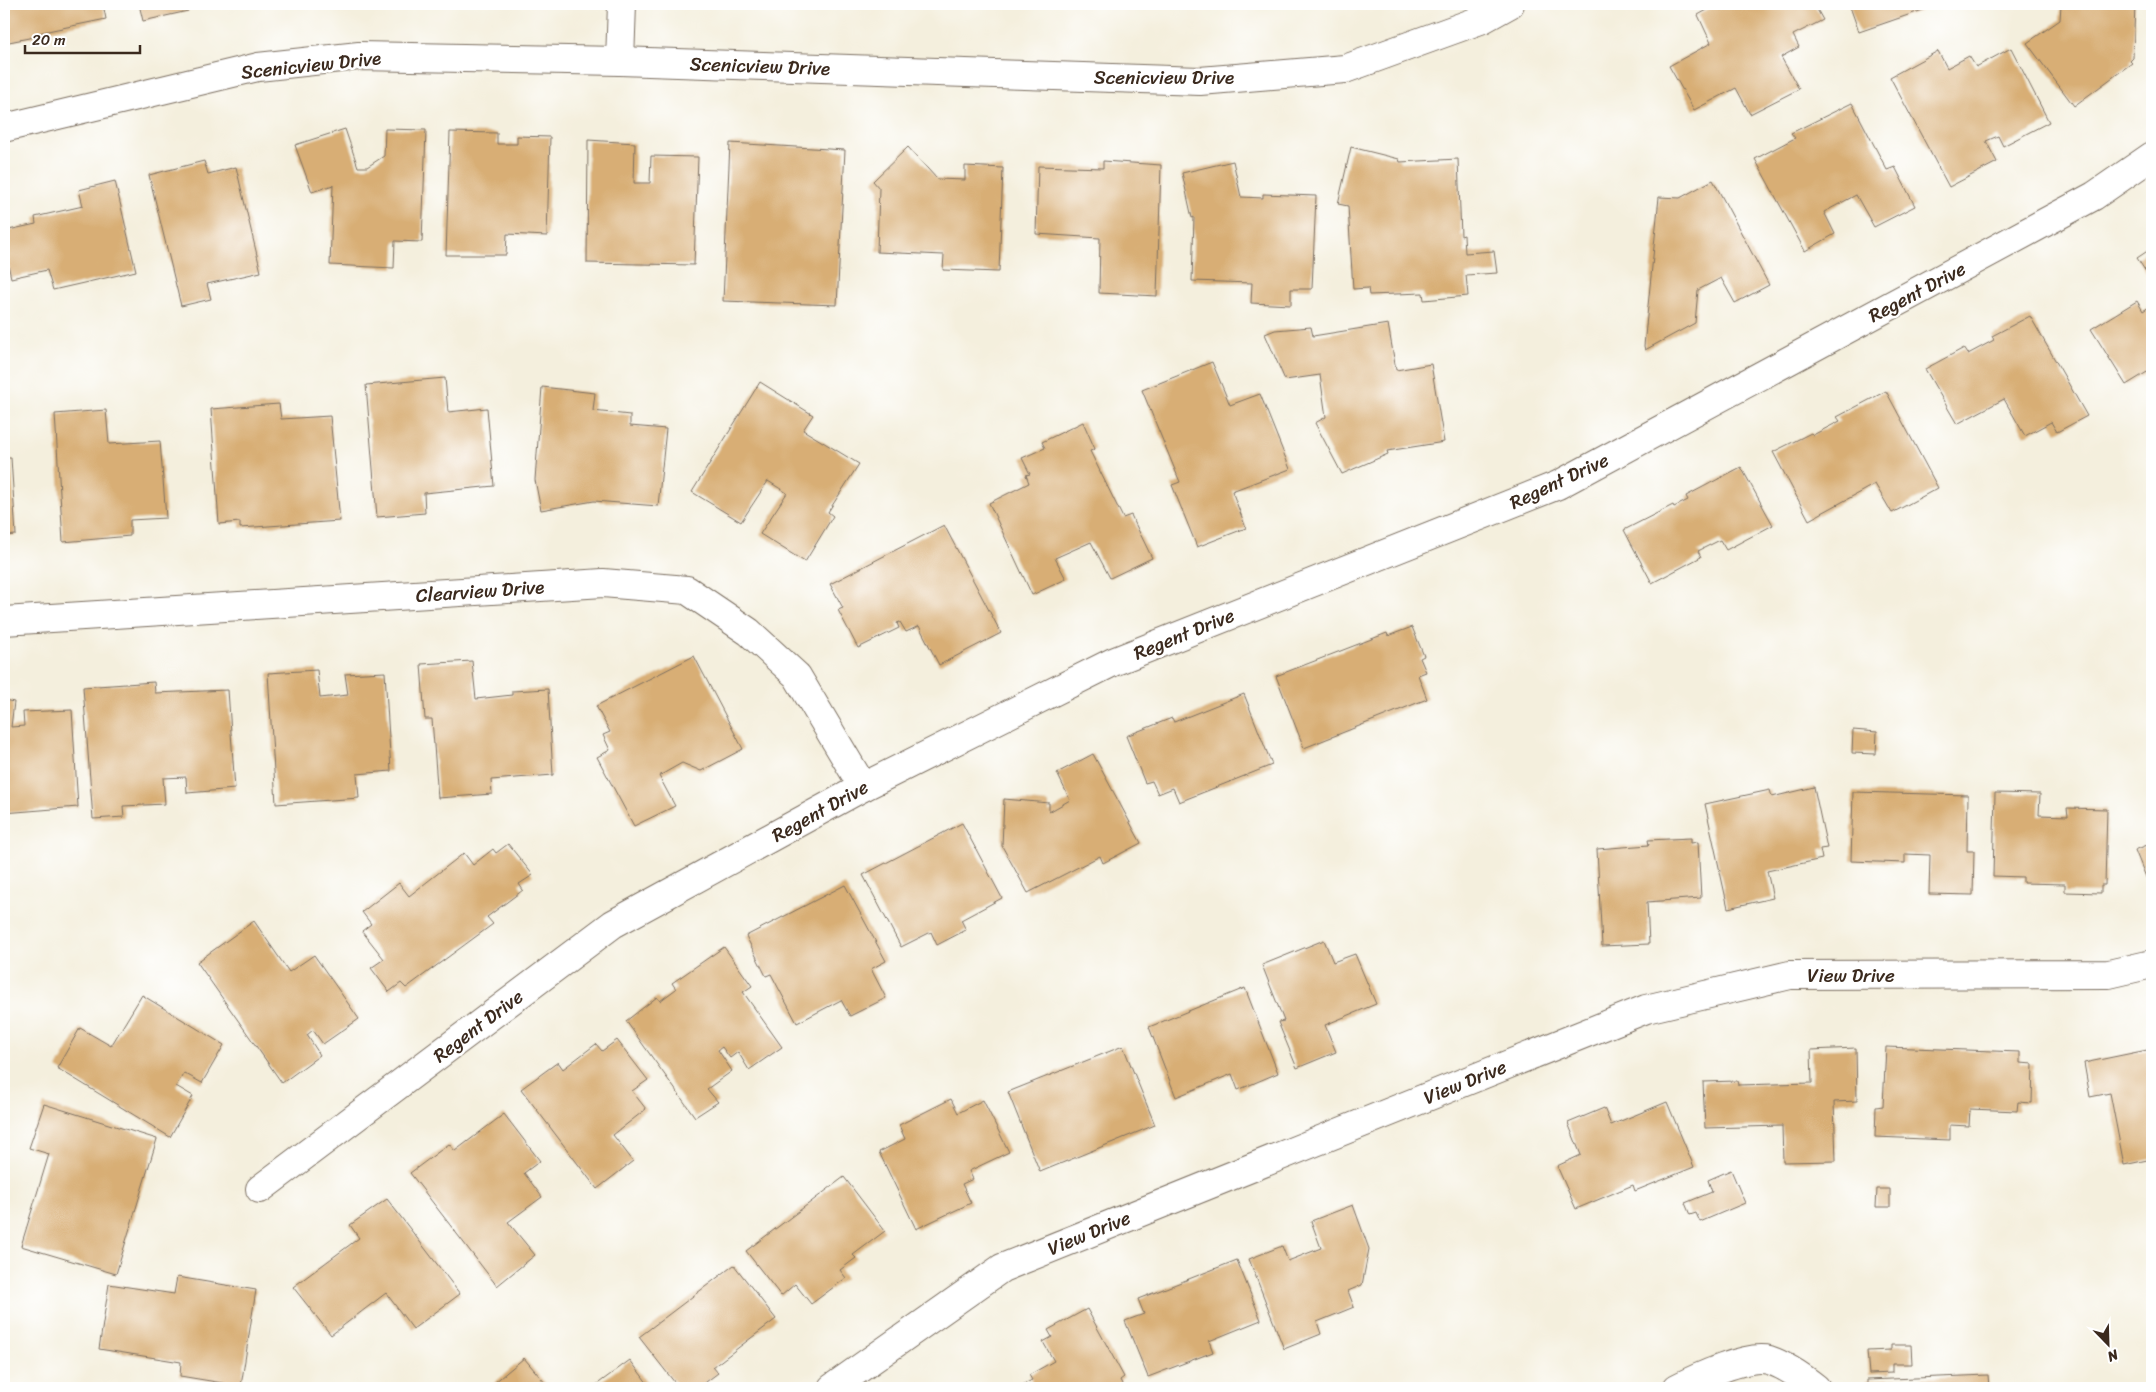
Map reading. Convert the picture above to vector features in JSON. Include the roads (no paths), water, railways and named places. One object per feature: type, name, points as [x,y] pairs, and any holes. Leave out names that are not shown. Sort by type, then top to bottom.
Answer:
[{"type":"street","points":[[620,61],[622,4]]},
{"type":"street","name":"Scenicview Drive","points":[[4,128],[258,67],[359,56],[620,61],[1200,81],[1345,69],[1483,19],[1510,4]]},
{"type":"street","name":"Regent Drive","points":[[260,1190],[613,924],[863,788],[1113,662],[1558,485],[2094,196],[2152,156]]},
{"type":"street","name":"Clearview Drive","points":[[4,621],[603,583],[687,590],[749,632],[797,676],[863,788]]},
{"type":"street","name":"View Drive","points":[[832,1388],[1002,1268],[1646,1009],[1790,975],[2109,974],[2152,964]]},
{"type":"street","points":[[1676,1388],[1701,1376],[1742,1363],[1768,1360],[1799,1374],[1816,1388]]}]
